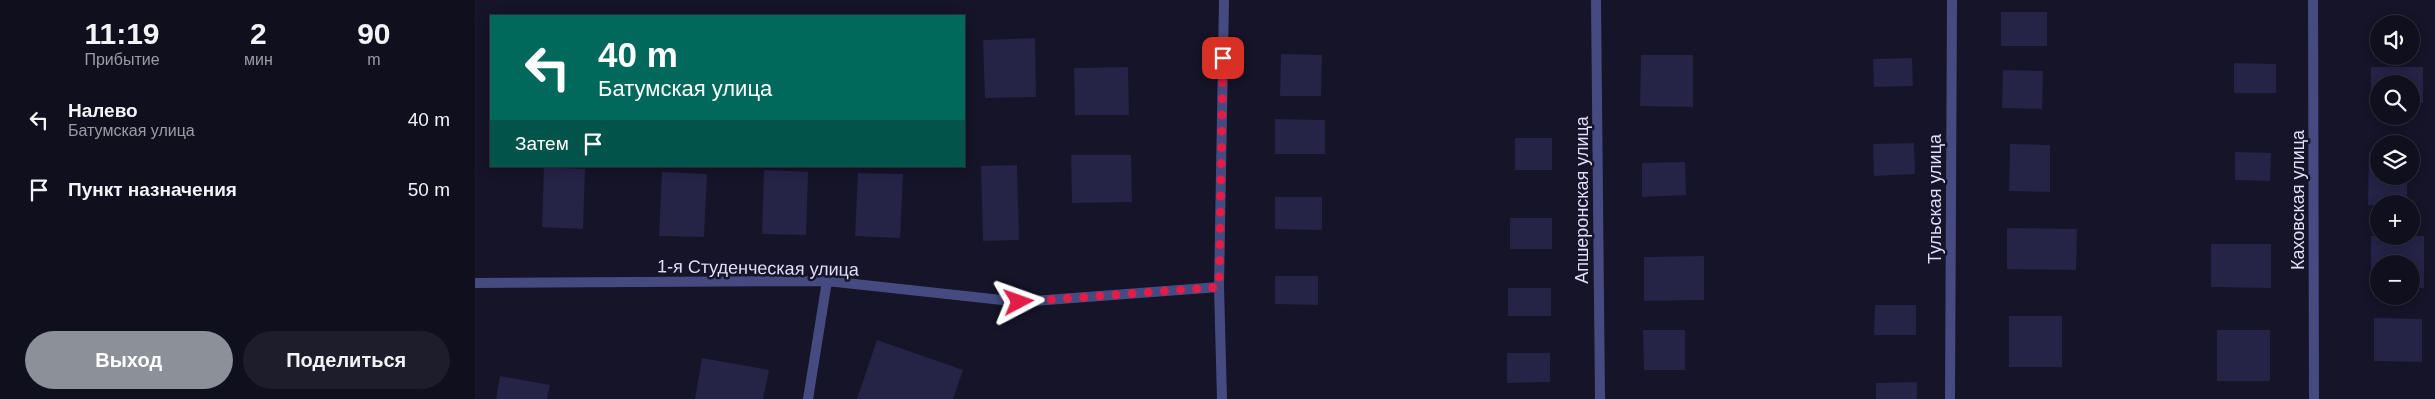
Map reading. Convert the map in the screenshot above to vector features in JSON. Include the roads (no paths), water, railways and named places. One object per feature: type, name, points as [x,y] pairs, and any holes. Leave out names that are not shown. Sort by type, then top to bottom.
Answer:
[{"type":"street","points":[[1222,399],[1219,287],[1224,0]]},
{"type":"street","name":"Апшеронская улица","points":[[1596,0],[1599,399]]},
{"type":"street","name":"Тульская улица","points":[[1950,399],[1952,0]]},
{"type":"street","name":"Каховская улица","points":[[2313,0],[2314,399]]},
{"type":"street","points":[[809,399],[827,281]]},
{"type":"street","name":"1-я Студенческая улица","points":[[475,283],[827,281],[1019,302],[1219,287]]}]
